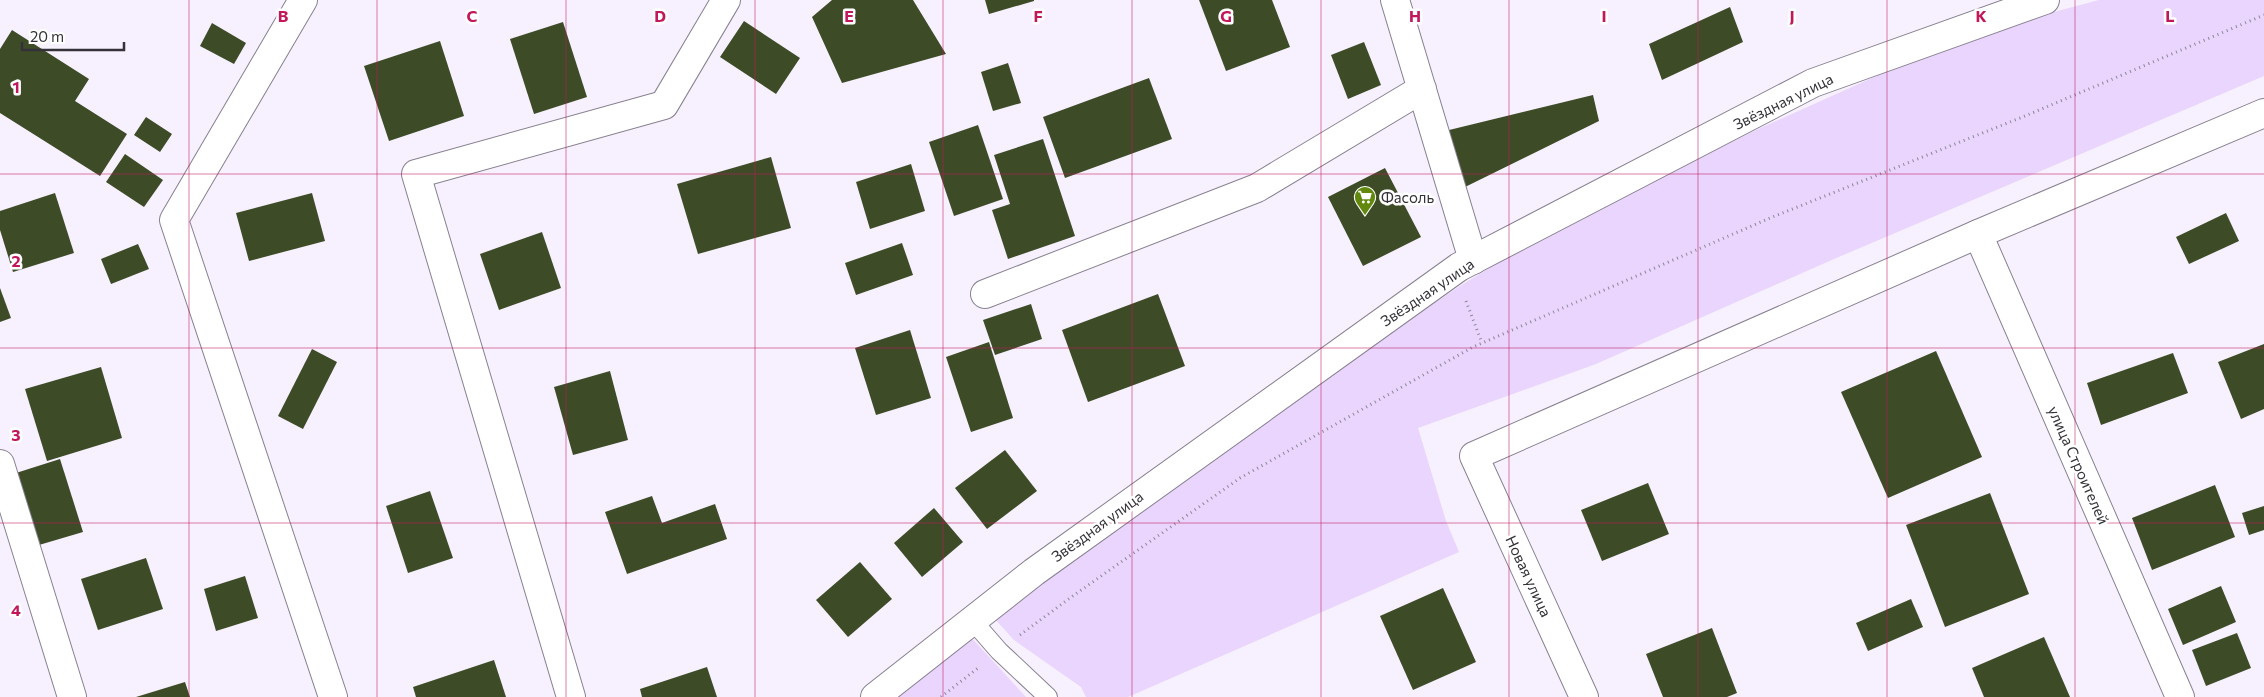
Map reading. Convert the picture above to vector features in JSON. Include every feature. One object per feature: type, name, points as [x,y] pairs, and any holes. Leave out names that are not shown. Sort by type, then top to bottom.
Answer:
[{"type":"street","points":[[303,0],[174,220],[333,697]]},
{"type":"street","points":[[571,697],[416,174],[664,105],[726,0]]},
{"type":"street","points":[[1395,0],[1473,260]]},
{"type":"street","name":"Звёздная улица","points":[[875,697],[1034,572],[1454,270],[1813,83],[2045,0]]},
{"type":"street","points":[[985,294],[1257,188],[1422,89]]},
{"type":"street","points":[[1978,234],[2264,113]]},
{"type":"street","name":"Новая улица","points":[[1584,697],[1474,456],[1978,234]]},
{"type":"street","name":"улица Строителей","points":[[1978,234],[2180,697]]},
{"type":"street","points":[[0,464],[72,697]]},
{"type":"lane","points":[[972,620],[1000,651],[1048,697]]},
{"type":"path","points":[[941,697],[1070,598],[1240,478],[1482,343],[1770,218],[2025,116],[2264,15]]},
{"type":"path","points":[[1464,294],[1482,343]]},
{"type":"shaded area","points":[[2099,0],[2264,0],[2264,76],[1834,259],[1596,364],[1418,428],[1446,521],[1459,552],[1128,697],[1086,697],[1081,687],[1014,640],[994,618],[1233,436],[1460,286],[1546,233],[1756,130],[1932,51],[2039,16]]},
{"type":"shaded area","points":[[968,634],[1026,697],[890,697]]},
{"type":"building","points":[[832,0],[913,0],[946,54],[842,83],[812,17]]},
{"type":"building","points":[[985,0],[1034,0],[1034,1],[989,14]]},
{"type":"building","points":[[1199,0],[1272,0],[1290,47],[1226,71]]},
{"type":"building","points":[[1730,7],[1743,42],[1662,80],[1649,44]]},
{"type":"building","points":[[744,21],[800,58],[776,94],[720,57]]},
{"type":"building","points":[[563,22],[587,97],[534,114],[510,39]]},
{"type":"building","points":[[212,23],[246,43],[234,64],[200,46]]},
{"type":"building","points":[[12,30],[89,79],[75,101],[127,134],[100,176],[0,113],[0,49]]},
{"type":"building","points":[[440,41],[464,116],[389,141],[364,66]]},
{"type":"building","points":[[1364,42],[1381,85],[1348,99],[1331,55]]},
{"type":"building","points":[[1008,63],[1021,103],[993,111],[981,72]]},
{"type":"building","points":[[1149,78],[1172,139],[1065,178],[1043,117]]},
{"type":"building","points":[[1593,95],[1599,121],[1463,188],[1445,131]]},
{"type":"building","points":[[146,117],[172,134],[160,152],[134,135]]},
{"type":"building","points":[[978,125],[1003,199],[954,216],[929,142]]},
{"type":"building","points":[[1043,139],[1075,236],[1008,259],[992,210],[1010,204],[994,155]]},
{"type":"building","points":[[125,154],[163,180],[144,207],[106,182]]},
{"type":"building","points":[[771,157],[791,228],[698,254],[677,184]]},
{"type":"building","points":[[911,164],[925,211],[870,229],[856,182]]},
{"type":"building","points":[[1385,168],[1421,237],[1363,266],[1328,197]]},
{"type":"building","points":[[55,193],[74,253],[13,272],[0,230],[0,211]]},
{"type":"building","points":[[312,193],[325,241],[249,261],[236,213]]},
{"type":"building","points":[[2226,213],[2239,241],[2189,264],[2176,237]]},
{"type":"building","points":[[542,232],[561,288],[499,310],[480,254]]},
{"type":"building","points":[[902,243],[913,275],[856,295],[845,263]]},
{"type":"building","points":[[138,244],[149,269],[111,284],[101,259]]},
{"type":"building","points":[[0,288],[11,318],[0,322]]},
{"type":"building","points":[[1158,294],[1185,366],[1088,402],[1062,330]]},
{"type":"building","points":[[1031,304],[1042,339],[995,355],[983,320]]},
{"type":"building","points":[[910,330],[931,398],[876,415],[855,348]]},
{"type":"building","points":[[989,342],[1013,418],[971,432],[946,357]]},
{"type":"building","points":[[2264,344],[2264,409],[2241,419],[2218,362]]},
{"type":"building","points":[[312,349],[337,362],[303,429],[278,416]]},
{"type":"building","points":[[1936,351],[1982,457],[1888,498],[1841,392]]},
{"type":"building","points":[[2173,353],[2188,393],[2101,425],[2087,383]]},
{"type":"building","points":[[101,367],[122,438],[47,461],[25,389]]},
{"type":"building","points":[[610,371],[628,440],[573,455],[554,387]]},
{"type":"building","points":[[1005,450],[1037,491],[987,529],[955,488]]},
{"type":"building","points":[[60,459],[83,532],[39,545],[16,473]]},
{"type":"building","points":[[1648,483],[1669,534],[1602,561],[1581,510]]},
{"type":"building","points":[[2215,485],[2235,537],[2152,570],[2132,518]]},
{"type":"building","points":[[430,491],[453,558],[408,573],[386,506]]},
{"type":"building","points":[[1990,493],[2029,594],[1945,627],[1906,525]]},
{"type":"building","points":[[652,496],[662,523],[715,504],[727,539],[627,574],[605,512]]},
{"type":"building","points":[[2264,506],[2264,530],[2249,535],[2242,513]]},
{"type":"building","points":[[934,508],[963,542],[922,577],[894,543]]},
{"type":"building","points":[[146,558],[163,609],[98,630],[81,579]]},
{"type":"building","points":[[860,562],[892,599],[848,637],[816,600]]},
{"type":"building","points":[[245,576],[258,618],[216,631],[204,589]]},
{"type":"building","points":[[2221,586],[2236,622],[2183,645],[2168,609]]},
{"type":"building","points":[[1443,588],[1476,662],[1413,690],[1380,616]]},
{"type":"building","points":[[1911,599],[1923,627],[1868,651],[1856,623]]},
{"type":"building","points":[[1712,628],[1737,693],[1727,697],[1663,697],[1646,654]]},
{"type":"building","points":[[2237,633],[2251,668],[2206,686],[2192,650]]},
{"type":"building","points":[[2044,637],[2070,697],[1984,697],[1972,668]]},
{"type":"building","points":[[494,660],[506,697],[416,697],[413,687]]},
{"type":"building","points":[[707,667],[717,697],[642,697],[640,689]]},
{"type":"building","points":[[185,682],[190,697],[136,697]]},
{"type":"place","name":"Фасоль","points":[[1365,216]]}]
